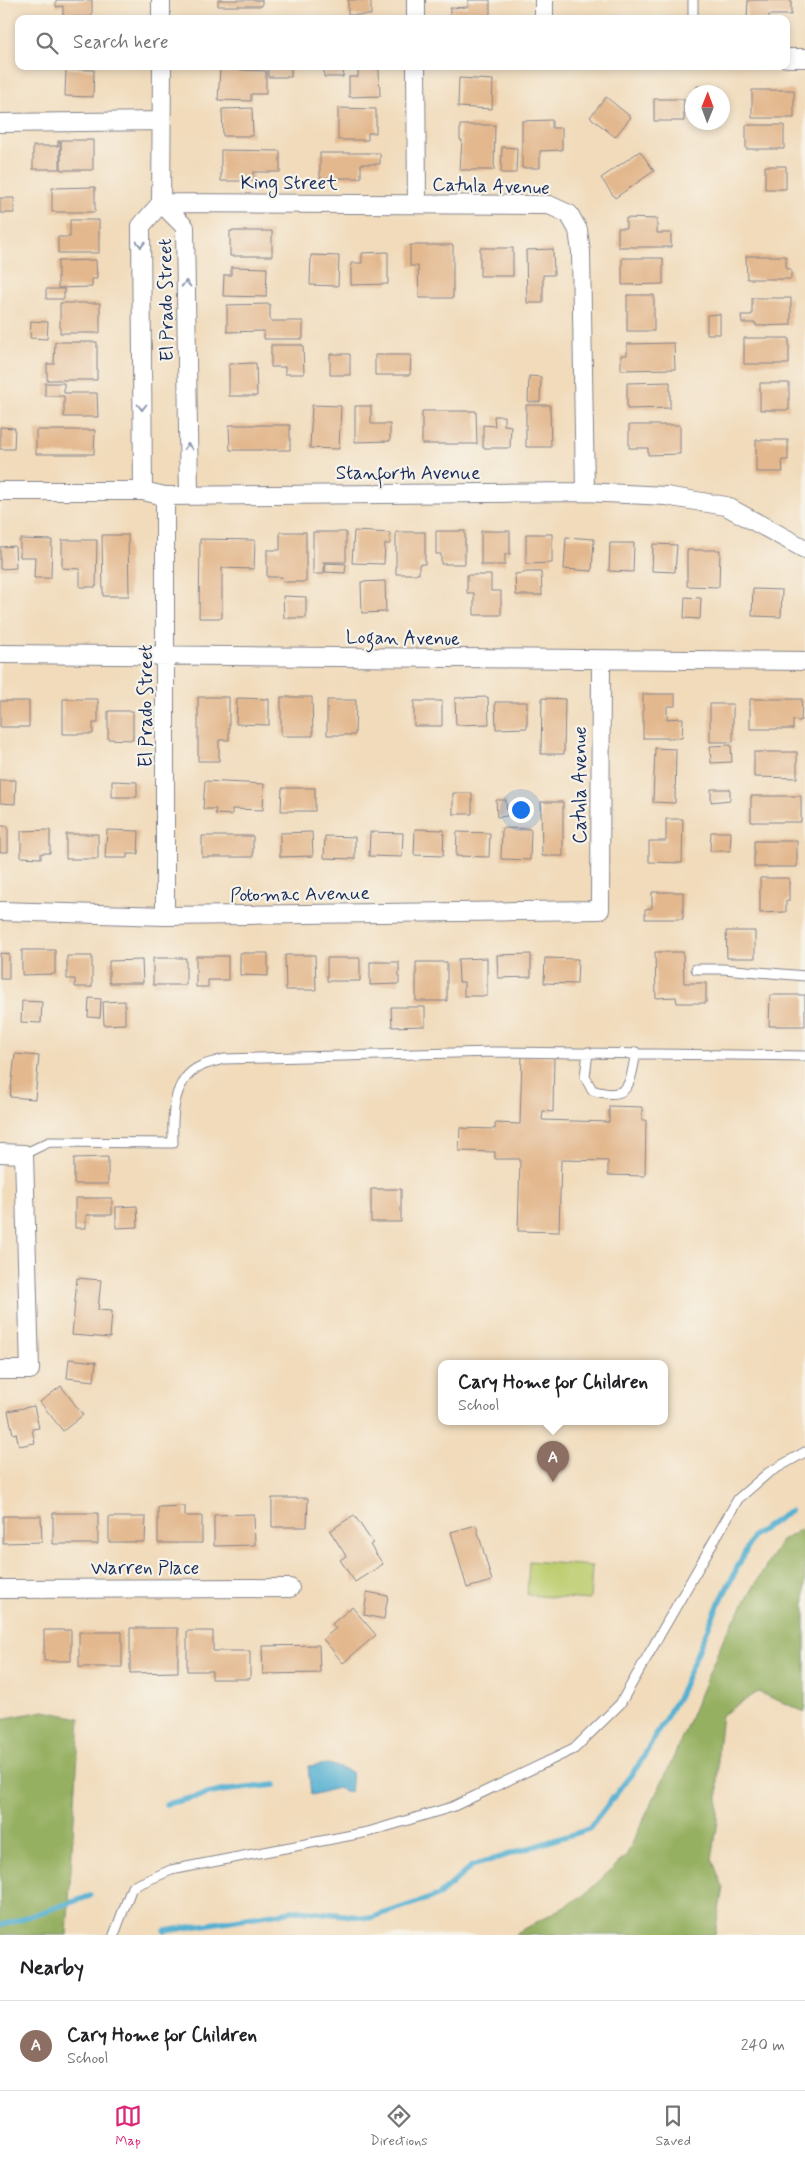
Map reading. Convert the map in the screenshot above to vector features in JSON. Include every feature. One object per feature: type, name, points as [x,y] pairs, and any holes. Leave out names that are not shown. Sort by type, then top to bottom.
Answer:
[{"type":"street","points":[[161,0],[161,15]]},
{"type":"street","points":[[416,0],[416,15]]},
{"type":"street","points":[[544,0],[544,15]]},
{"type":"street","points":[[790,58],[805,58]]},
{"type":"street","points":[[161,203],[162,70]]},
{"type":"street","name":"Catula Avenue","points":[[416,70],[417,204],[549,205],[569,214],[578,230],[581,252],[586,492]]},
{"type":"street","points":[[0,123],[162,121]]},
{"type":"street","name":"King Street","points":[[161,203],[417,204]]},
{"type":"street","name":"El Prado Street","points":[[143,491],[141,226],[161,203],[185,227],[189,495]]},
{"type":"street","name":"Stanforth Avenue","points":[[0,491],[143,491],[165,496],[586,492],[666,496],[726,506],[805,549]]},
{"type":"street","name":"El Prado Street","points":[[165,496],[166,916]]},
{"type":"street","name":"Logan Avenue","points":[[0,654],[805,661]]},
{"type":"street","name":"Catula Avenue","points":[[600,910],[601,660]]},
{"type":"street","name":"Potomac Avenue","points":[[0,912],[166,916],[600,910]]},
{"type":"street","points":[[0,1153],[24,1154],[30,1370],[0,1370]]},
{"type":"street","name":"Warren Place","points":[[0,1589],[290,1588]]},
{"type":"lane","points":[[693,0],[693,15]]},
{"type":"lane","points":[[696,969],[723,969],[805,976]]},
{"type":"lane","points":[[24,1154],[49,1142],[173,1143],[172,1122],[177,1095],[186,1077],[200,1067],[224,1059],[493,1052],[636,1052],[805,1056]]},
{"type":"lane","points":[[588,1052],[585,1077],[592,1090],[607,1095],[620,1094],[628,1086],[636,1052]]},
{"type":"lane","points":[[114,1935],[132,1887],[171,1870],[368,1832],[452,1807],[574,1749],[620,1704],[738,1499],[768,1473],[805,1452]]},
{"type":"green space","points":[[805,1527],[805,1712],[758,1692],[722,1715],[718,1749],[718,1821],[712,1859],[723,1887],[715,1935],[514,1935],[584,1895],[626,1856],[671,1763],[724,1637],[781,1541]]},
{"type":"green space","points":[[529,1561],[592,1566],[590,1600],[527,1595]]},
{"type":"green space","points":[[44,1711],[80,1718],[67,1935],[0,1935],[0,1719]]},
{"type":"water","points":[[328,1764],[352,1772],[350,1793],[338,1788],[311,1795],[308,1766]]},
{"type":"building","points":[[56,0],[92,0],[92,15],[63,15],[63,6],[56,7]]},
{"type":"building","points":[[218,0],[262,0],[262,6],[218,6]]},
{"type":"building","points":[[348,0],[371,0],[371,15],[348,15]]},
{"type":"building","points":[[468,0],[490,0],[490,15],[450,15],[450,8],[468,7]]},
{"type":"building","points":[[748,0],[791,0],[791,15],[747,15]]},
{"type":"building","points":[[66,70],[94,70],[93,97],[65,96]]},
{"type":"building","points":[[220,70],[266,71],[266,94],[251,94],[251,101],[218,100]]},
{"type":"building","points":[[268,70],[291,70],[291,77],[268,77]]},
{"type":"building","points":[[324,70],[344,70],[343,77],[324,77]]},
{"type":"building","points":[[358,70],[379,70],[380,96],[349,97],[349,77],[358,77]]},
{"type":"building","points":[[459,78],[493,80],[492,109],[458,107]]},
{"type":"building","points":[[752,90],[794,90],[794,118],[752,118]]},
{"type":"building","points":[[606,97],[631,117],[615,137],[590,117]]},
{"type":"building","points":[[654,99],[684,99],[684,121],[654,121]]},
{"type":"building","points":[[252,108],[253,136],[223,136],[222,109]]},
{"type":"building","points":[[338,108],[376,109],[376,133],[368,133],[368,140],[338,140]]},
{"type":"building","points":[[552,120],[552,128],[562,128],[562,150],[540,151],[540,168],[522,168],[522,121]]},
{"type":"building","points":[[460,125],[495,125],[494,170],[460,170],[462,140],[460,140]]},
{"type":"building","points":[[746,125],[784,125],[784,149],[746,149]]},
{"type":"building","points":[[61,140],[93,140],[93,170],[61,170]]},
{"type":"building","points":[[58,141],[60,141],[60,169],[33,169],[33,146],[58,146]]},
{"type":"building","points":[[502,147],[517,148],[516,173],[501,173]]},
{"type":"building","points":[[221,150],[280,151],[280,172],[253,172],[253,181],[221,181]]},
{"type":"building","points":[[640,151],[654,171],[615,198],[601,178]]},
{"type":"building","points":[[320,153],[380,153],[380,164],[361,164],[361,178],[320,178]]},
{"type":"building","points":[[765,166],[786,166],[786,189],[765,189]]},
{"type":"building","points":[[95,187],[95,212],[52,212],[52,188]]},
{"type":"building","points":[[0,198],[14,198],[14,213],[0,213]]},
{"type":"building","points":[[626,218],[657,219],[657,233],[671,233],[671,247],[618,247],[618,228],[626,228]]},
{"type":"building","points":[[70,220],[99,220],[99,253],[58,253],[58,237],[70,237]]},
{"type":"building","points":[[230,231],[272,231],[272,256],[230,256]]},
{"type":"building","points":[[410,245],[453,245],[453,298],[419,298],[418,266],[410,266]]},
{"type":"building","points":[[480,248],[513,248],[513,276],[480,276]]},
{"type":"building","points":[[553,249],[554,275],[543,275],[543,303],[527,303],[526,250]]},
{"type":"building","points":[[388,252],[388,284],[351,285],[351,263],[362,263],[362,253]]},
{"type":"building","points":[[311,255],[339,256],[338,286],[310,285]]},
{"type":"building","points":[[746,256],[786,256],[786,269],[791,269],[791,279],[747,279]]},
{"type":"building","points":[[622,258],[663,258],[663,284],[622,285]]},
{"type":"building","points":[[96,260],[97,279],[92,279],[92,287],[58,288],[58,261]]},
{"type":"building","points":[[231,267],[267,268],[266,297],[223,296],[224,275],[231,275]]},
{"type":"building","points":[[46,289],[64,289],[64,299],[46,299]]},
{"type":"building","points":[[627,295],[654,295],[654,331],[627,331]]},
{"type":"building","points":[[752,298],[791,298],[791,325],[756,326],[756,323],[742,323],[741,315],[752,315]]},
{"type":"building","points":[[60,303],[100,303],[100,333],[60,333]]},
{"type":"building","points":[[270,304],[270,321],[303,321],[303,339],[264,339],[264,331],[227,332],[227,305]]},
{"type":"building","points":[[720,314],[720,334],[707,334],[707,315]]},
{"type":"building","points":[[31,321],[48,322],[47,339],[30,338]]},
{"type":"building","points":[[744,338],[789,338],[789,364],[744,364]]},
{"type":"building","points":[[55,342],[97,342],[97,380],[47,380],[47,364],[54,364]]},
{"type":"building","points":[[674,343],[675,369],[621,370],[621,355],[627,355],[627,344]]},
{"type":"building","points":[[271,345],[303,345],[304,374],[285,374],[285,367],[271,367]]},
{"type":"building","points":[[330,354],[350,354],[350,375],[330,375]]},
{"type":"building","points":[[375,355],[411,355],[410,375],[375,375]]},
{"type":"building","points":[[256,363],[257,396],[229,396],[229,364]]},
{"type":"building","points":[[529,376],[541,377],[540,402],[528,402]]},
{"type":"building","points":[[670,382],[670,408],[627,409],[627,383]]},
{"type":"building","points":[[45,383],[64,383],[64,393],[97,393],[98,417],[64,417],[64,396],[45,396]]},
{"type":"building","points":[[760,383],[789,383],[789,410],[760,410]]},
{"type":"building","points":[[312,405],[341,406],[339,449],[310,448]]},
{"type":"building","points":[[526,405],[550,405],[551,447],[526,447]]},
{"type":"building","points":[[355,406],[371,406],[371,424],[390,424],[390,441],[355,442]]},
{"type":"building","points":[[422,411],[476,411],[477,444],[422,444]]},
{"type":"building","points":[[494,416],[504,416],[504,425],[511,426],[510,448],[483,448],[483,425],[495,426]]},
{"type":"building","points":[[229,425],[290,425],[290,450],[230,450]]},
{"type":"building","points":[[629,425],[680,425],[680,454],[648,455],[648,448],[629,448]]},
{"type":"building","points":[[0,427],[15,428],[14,449],[0,449]]},
{"type":"building","points":[[36,430],[95,430],[94,454],[36,454]]},
{"type":"building","points":[[756,440],[788,440],[788,460],[782,460],[783,472],[756,472]]},
{"type":"building","points":[[354,531],[390,533],[390,544],[385,544],[384,564],[352,563]]},
{"type":"building","points":[[436,531],[465,531],[465,564],[441,564],[441,554],[436,554]]},
{"type":"building","points":[[481,531],[510,531],[510,554],[505,554],[505,565],[481,565]]},
{"type":"building","points":[[280,532],[306,532],[306,582],[283,582],[282,577],[267,577],[267,550],[280,550]]},
{"type":"building","points":[[313,532],[346,532],[346,562],[322,562],[324,563],[324,574],[313,574]]},
{"type":"building","points":[[396,532],[425,532],[425,564],[419,564],[419,574],[396,574]]},
{"type":"building","points":[[526,534],[552,534],[552,563],[526,564]]},
{"type":"building","points":[[102,535],[128,535],[129,596],[103,596]]},
{"type":"building","points":[[566,537],[594,539],[592,571],[564,569]]},
{"type":"building","points":[[20,539],[52,540],[51,578],[34,578],[35,557],[20,557]]},
{"type":"building","points":[[200,539],[255,540],[254,569],[222,568],[222,618],[199,618]]},
{"type":"building","points":[[62,540],[97,540],[96,587],[80,587],[80,569],[62,568]]},
{"type":"building","points":[[610,543],[634,543],[633,572],[609,571]]},
{"type":"building","points":[[653,544],[677,545],[675,572],[652,571]]},
{"type":"building","points":[[15,546],[16,568],[0,569],[0,547]]},
{"type":"building","points":[[687,550],[720,550],[719,587],[687,586]]},
{"type":"building","points":[[326,563],[346,564],[345,573],[325,572]]},
{"type":"building","points":[[541,572],[542,595],[516,595],[515,574]]},
{"type":"building","points":[[467,575],[491,575],[491,591],[501,591],[501,615],[474,615],[474,593],[467,593]]},
{"type":"building","points":[[385,581],[386,612],[362,613],[361,582]]},
{"type":"building","points":[[753,589],[782,590],[781,617],[752,616]]},
{"type":"building","points":[[283,596],[306,597],[306,618],[284,618]]},
{"type":"building","points":[[685,597],[701,598],[700,619],[684,618]]},
{"type":"building","points":[[643,694],[675,694],[675,706],[667,706],[667,719],[683,718],[682,738],[643,738]]},
{"type":"building","points":[[198,697],[229,697],[229,740],[219,740],[219,761],[198,761]]},
{"type":"building","points":[[281,697],[312,697],[313,736],[281,736]]},
{"type":"building","points":[[488,697],[489,724],[456,725],[455,698]]},
{"type":"building","points":[[237,698],[269,699],[269,725],[236,724]]},
{"type":"building","points":[[542,698],[565,699],[564,754],[541,754]]},
{"type":"building","points":[[63,699],[98,699],[98,723],[93,723],[93,734],[63,734]]},
{"type":"building","points":[[750,699],[802,699],[801,721],[793,720],[793,729],[750,729]]},
{"type":"building","points":[[327,700],[356,700],[355,735],[327,735]]},
{"type":"building","points":[[0,701],[29,701],[29,727],[0,727]]},
{"type":"building","points":[[414,701],[442,701],[442,726],[414,726]]},
{"type":"building","points":[[495,702],[527,702],[527,728],[496,729]]},
{"type":"building","points":[[710,704],[733,704],[733,742],[710,742]]},
{"type":"building","points":[[108,711],[133,711],[133,740],[108,739]]},
{"type":"building","points":[[731,745],[732,762],[711,763],[710,746]]},
{"type":"building","points":[[655,748],[676,749],[675,803],[653,802]]},
{"type":"building","points":[[754,752],[797,752],[797,778],[754,777]]},
{"type":"building","points":[[0,780],[16,780],[15,804],[0,803]]},
{"type":"building","points":[[112,781],[137,782],[137,797],[112,797]]},
{"type":"building","points":[[205,781],[264,784],[263,810],[232,809],[232,815],[215,814],[216,809],[203,809]]},
{"type":"building","points":[[282,788],[315,788],[315,811],[281,811]]},
{"type":"building","points":[[711,789],[730,789],[730,800],[711,802]]},
{"type":"building","points":[[453,793],[472,793],[472,814],[453,814]]},
{"type":"building","points":[[751,796],[801,796],[801,822],[751,822]]},
{"type":"building","points":[[496,800],[506,800],[507,816],[497,817]]},
{"type":"building","points":[[541,802],[563,802],[563,856],[542,856]]},
{"type":"building","points":[[666,819],[683,819],[682,863],[649,862],[649,841],[666,841]]},
{"type":"building","points":[[0,826],[8,826],[8,852],[0,852]]},
{"type":"building","points":[[502,828],[531,829],[530,860],[501,859]]},
{"type":"building","points":[[415,829],[444,830],[443,856],[414,855]]},
{"type":"building","points":[[50,830],[50,853],[41,853],[41,858],[21,857],[21,831]]},
{"type":"building","points":[[107,830],[139,831],[138,854],[127,854],[127,858],[105,858]]},
{"type":"building","points":[[312,832],[313,856],[280,857],[280,833]]},
{"type":"building","points":[[370,832],[403,833],[402,857],[369,856]]},
{"type":"building","points":[[457,832],[490,833],[489,857],[456,856]]},
{"type":"building","points":[[711,832],[731,832],[730,851],[710,851]]},
{"type":"building","points":[[66,834],[98,834],[98,859],[66,859]]},
{"type":"building","points":[[202,836],[253,836],[253,857],[202,857]]},
{"type":"building","points":[[325,836],[355,837],[355,859],[324,858]]},
{"type":"building","points":[[754,841],[797,841],[797,867],[754,867]]},
{"type":"building","points":[[760,878],[789,878],[789,901],[786,901],[786,912],[760,913]]},
{"type":"building","points":[[652,892],[683,892],[683,919],[645,919],[645,909],[652,908]]},
{"type":"building","points":[[726,931],[755,931],[755,958],[727,958]]},
{"type":"building","points":[[22,950],[55,950],[55,974],[22,975]]},
{"type":"building","points":[[655,952],[683,952],[684,983],[706,983],[706,1003],[677,1003],[676,997],[656,998]]},
{"type":"building","points":[[0,953],[9,954],[9,979],[0,979]]},
{"type":"building","points":[[240,953],[268,953],[268,976],[240,975]]},
{"type":"building","points":[[531,954],[531,977],[498,978],[497,955]]},
{"type":"building","points":[[285,955],[315,955],[316,990],[286,990]]},
{"type":"building","points":[[67,956],[92,956],[92,987],[75,987],[75,979],[67,979]]},
{"type":"building","points":[[196,956],[228,956],[228,980],[208,980],[208,987],[196,987]]},
{"type":"building","points":[[153,958],[186,958],[186,985],[153,985]]},
{"type":"building","points":[[327,958],[360,958],[360,981],[327,981]]},
{"type":"building","points":[[487,958],[487,996],[464,996],[464,982],[459,982],[458,959]]},
{"type":"building","points":[[545,958],[578,959],[577,984],[544,983]]},
{"type":"building","points":[[142,960],[143,983],[109,983],[109,961]]},
{"type":"building","points":[[370,962],[399,962],[399,984],[370,985]]},
{"type":"building","points":[[416,962],[447,962],[447,1001],[416,1001]]},
{"type":"building","points":[[770,995],[805,995],[805,1026],[769,1026]]},
{"type":"building","points":[[89,998],[101,999],[100,1018],[88,1017]]},
{"type":"building","points":[[22,1001],[42,1002],[41,1023],[21,1022]]},
{"type":"building","points":[[125,1001],[125,1024],[104,1025],[103,1002]]},
{"type":"building","points":[[391,1007],[425,1007],[425,1026],[392,1027]]},
{"type":"building","points":[[15,1054],[39,1056],[35,1099],[10,1097]]},
{"type":"building","points":[[522,1056],[554,1057],[553,1112],[543,1111],[542,1120],[609,1122],[609,1106],[642,1107],[642,1120],[646,1120],[645,1176],[608,1175],[608,1161],[561,1160],[559,1232],[518,1231],[520,1159],[495,1159],[495,1152],[459,1151],[460,1128],[495,1129],[495,1123],[520,1124]]},
{"type":"building","points":[[108,1157],[108,1184],[74,1184],[74,1158]]},
{"type":"building","points":[[371,1189],[401,1189],[401,1222],[371,1222]]},
{"type":"building","points":[[75,1198],[112,1198],[112,1215],[86,1215],[86,1228],[75,1228]]},
{"type":"building","points":[[137,1206],[138,1227],[116,1228],[116,1207]]},
{"type":"building","points":[[77,1278],[101,1280],[98,1310],[112,1311],[110,1338],[72,1335]]},
{"type":"building","points":[[69,1359],[96,1362],[94,1381],[67,1378]]},
{"type":"building","points":[[61,1386],[83,1415],[63,1431],[40,1402]]},
{"type":"building","points":[[34,1406],[39,1428],[32,1429],[35,1443],[19,1446],[16,1433],[13,1434],[8,1411]]},
{"type":"building","points":[[272,1498],[308,1498],[307,1527],[272,1527]]},
{"type":"building","points":[[185,1506],[185,1516],[202,1516],[202,1543],[158,1543],[158,1507]]},
{"type":"building","points":[[53,1513],[98,1513],[98,1544],[53,1544]]},
{"type":"building","points":[[254,1514],[255,1545],[214,1546],[214,1515]]},
{"type":"building","points":[[354,1515],[373,1543],[370,1545],[383,1564],[355,1582],[340,1560],[346,1556],[330,1531]]},
{"type":"building","points":[[3,1516],[41,1516],[42,1542],[3,1543]]},
{"type":"building","points":[[109,1517],[146,1517],[145,1542],[109,1542]]},
{"type":"building","points":[[476,1525],[492,1581],[467,1588],[451,1532]]},
{"type":"building","points":[[367,1592],[388,1596],[384,1619],[364,1615]]},
{"type":"building","points":[[352,1607],[376,1635],[343,1663],[323,1639],[336,1628],[332,1624]]},
{"type":"building","points":[[130,1628],[178,1628],[178,1672],[130,1673]]},
{"type":"building","points":[[44,1630],[71,1630],[71,1661],[44,1661]]},
{"type":"building","points":[[187,1631],[213,1631],[213,1651],[250,1651],[250,1679],[212,1679],[212,1671],[187,1671]]},
{"type":"building","points":[[79,1632],[122,1632],[122,1667],[79,1667]]},
{"type":"building","points":[[319,1645],[320,1673],[263,1674],[262,1646]]},
{"type":"waterway","points":[[165,1931],[299,1910],[370,1918],[439,1895],[472,1866],[589,1829],[640,1763],[679,1695],[715,1612],[753,1536],[790,1511]]},
{"type":"waterway","points":[[166,1804],[221,1791],[275,1785]]},
{"type":"waterway","points":[[0,1926],[90,1896]]},
{"type":"place","name":"Cary Home for Children","points":[[553,1482]]}]
